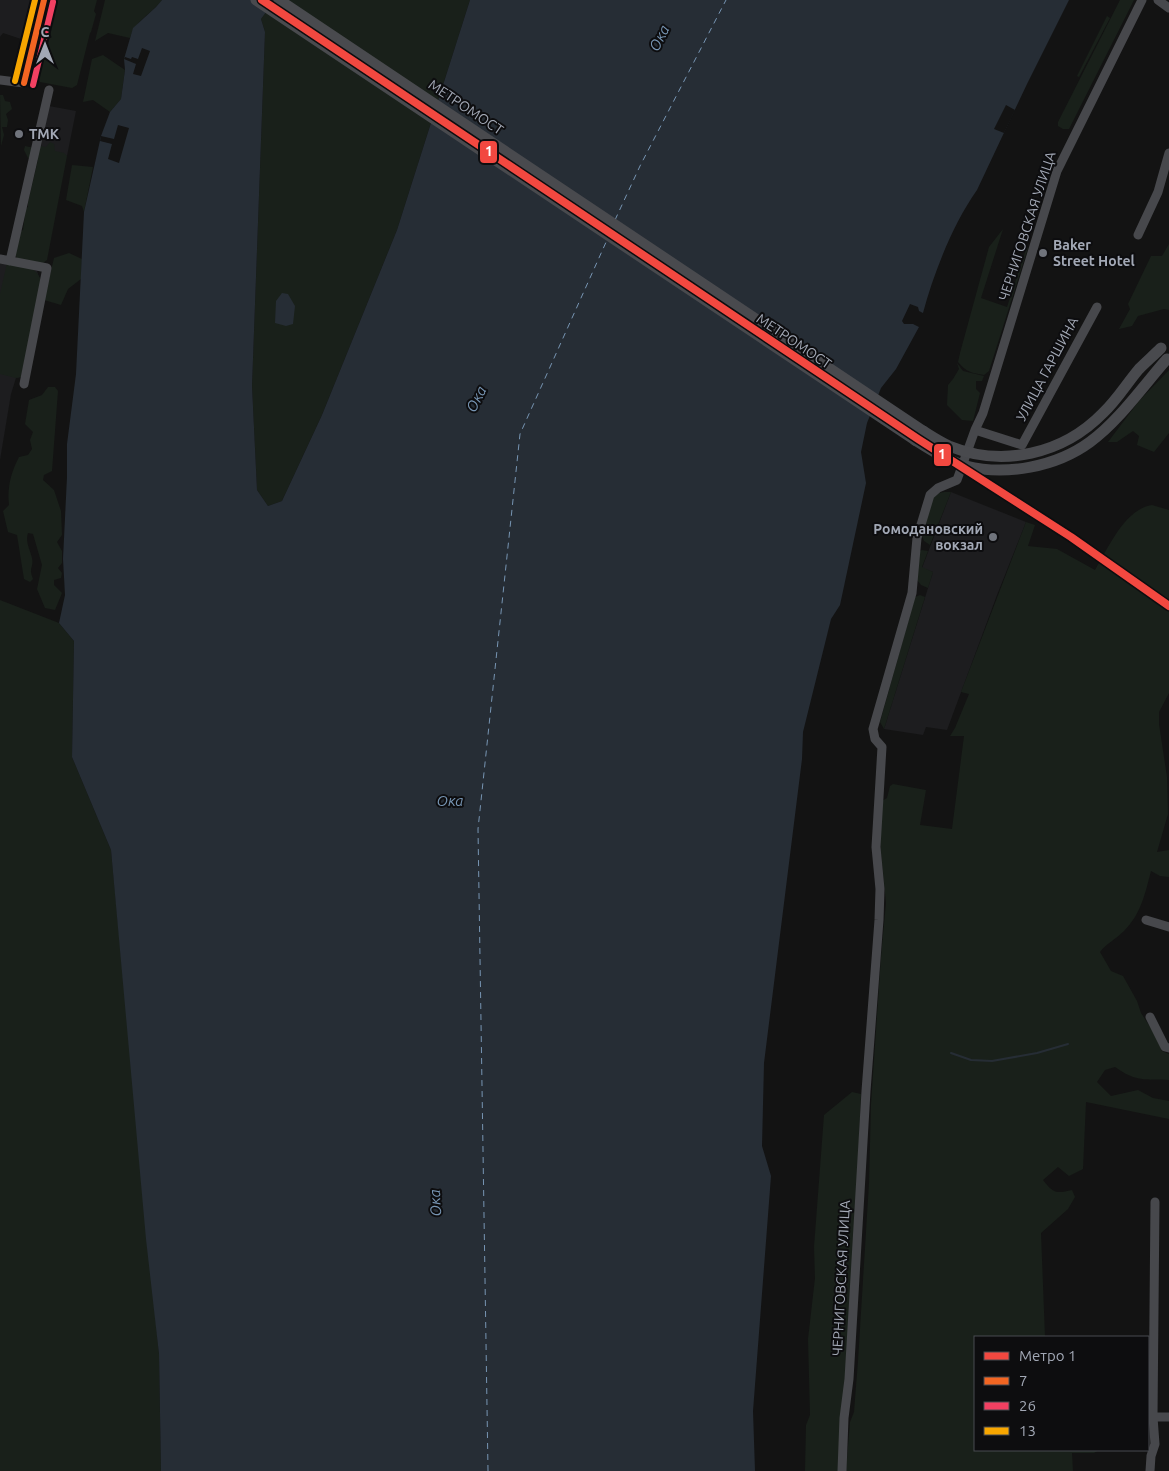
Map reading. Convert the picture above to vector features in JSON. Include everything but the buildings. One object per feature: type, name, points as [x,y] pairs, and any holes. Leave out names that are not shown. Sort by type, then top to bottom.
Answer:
[{"type":"main road","name":"МЕТРОМОСТ","points":[[256,0],[916,440],[966,466],[994,469],[1022,468],[1066,456],[1090,442],[1111,423],[1168,358]]},
{"type":"main road","name":"МЕТРОМОСТ","points":[[279,0],[923,431],[948,445],[973,454],[998,456],[1049,450],[1087,428],[1105,412],[1140,369],[1165,345]]},
{"type":"street","points":[[0,80],[24,83],[44,0]]},
{"type":"street","name":"ЧЕРНИГОВСКАЯ УЛИЦА","points":[[842,1471],[866,1087],[878,945],[880,889],[876,847],[882,747],[875,739],[873,729],[912,593],[917,538],[930,495],[938,488],[958,480],[975,430],[983,414],[1057,171],[1142,0]]},
{"type":"street","points":[[1158,0],[1169,8]]},
{"type":"street","points":[[10,261],[49,90]]},
{"type":"street","points":[[1138,235],[1158,192],[1169,152]]},
{"type":"street","points":[[0,259],[47,268],[24,384]]},
{"type":"street","name":"УЛИЦА ГАРШИНА","points":[[975,430],[1022,445],[1096,306]]},
{"type":"street","points":[[1146,920],[1169,927]]},
{"type":"street","points":[[1150,1017],[1165,1047],[1169,1048]]},
{"type":"street","points":[[1150,1471],[1151,1456],[1155,1444],[1153,1416],[1155,1202]]},
{"type":"street","points":[[1153,1416],[1169,1417]]},
{"type":"shaded area","points":[[0,0],[41,0],[30,42],[3,33],[0,37]]},
{"type":"shaded area","points":[[53,0],[97,0],[94,11],[96,14],[77,85],[72,88],[40,82],[36,75]]},
{"type":"shaded area","points":[[105,0],[162,0],[139,22],[130,38],[108,33],[95,41]]},
{"type":"shaded area","points":[[275,0],[470,0],[397,230],[322,415],[282,501],[268,506],[257,490],[252,386],[265,32],[261,19]]},
{"type":"shaded area","points":[[1120,0],[1134,0],[1069,129],[1063,129],[1058,126],[1058,122]]},
{"type":"shaded area","points":[[1107,16],[1110,18],[1079,77],[1077,76]]},
{"type":"shaded area","points":[[103,55],[125,70],[121,99],[110,112],[93,100],[83,102],[92,59]]},
{"type":"shaded area","points":[[0,95],[3,95],[5,101],[10,102],[12,109],[6,114],[8,120],[7,127],[2,127],[4,135],[1,146]]},
{"type":"shaded area","points":[[49,106],[76,111],[67,156],[40,151]]},
{"type":"shaded area","points":[[50,142],[54,144],[55,151],[64,153],[67,156],[47,260],[43,263],[18,259],[15,255],[21,231],[23,230],[26,208],[28,207],[38,160],[28,158],[24,150],[25,146],[34,148],[46,147]]},
{"type":"shaded area","points":[[72,165],[93,167],[84,212],[82,206],[66,200]]},
{"type":"shaded area","points":[[1003,229],[981,298],[1007,307],[1027,246],[1028,248],[989,371],[984,375],[976,374],[969,372],[958,362],[989,247]]},
{"type":"shaded area","points":[[1169,244],[1169,310],[1164,309],[1138,316],[1132,326],[1119,329],[1130,309],[1128,304],[1151,256],[1162,256]]},
{"type":"shaded area","points":[[69,253],[82,259],[81,279],[68,289],[61,305],[44,300],[54,258]]},
{"type":"shaded area","points":[[0,262],[37,271],[41,282],[21,377],[16,378],[11,394],[0,460]]},
{"type":"shaded area","points":[[7,263],[33,269],[41,282],[21,377],[16,378],[0,374],[0,294]]},
{"type":"shaded area","points":[[957,363],[963,371],[984,376],[982,381],[976,381],[976,389],[980,393],[973,421],[962,420],[947,405],[948,385],[959,369]]},
{"type":"shaded area","points":[[1169,370],[1169,433],[1154,452],[1137,445],[1139,436],[1133,431],[1117,442],[1108,442],[1139,401]]},
{"type":"shaded area","points":[[48,387],[55,387],[58,391],[52,471],[44,475],[43,480],[54,490],[61,511],[62,535],[57,542],[62,551],[62,563],[58,568],[62,573],[61,578],[54,580],[54,585],[62,593],[55,610],[45,608],[37,589],[42,565],[33,534],[28,533],[27,536],[32,561],[31,572],[33,579],[30,582],[24,579],[17,535],[8,532],[3,511],[9,505],[9,486],[16,463],[19,457],[28,455],[32,449],[30,440],[33,432],[25,424],[29,400],[42,395]]},
{"type":"shaded area","points":[[944,492],[951,492],[930,545],[924,541],[921,533],[933,497]]},
{"type":"shaded area","points":[[951,492],[1026,522],[947,730],[926,727],[923,735],[884,729],[933,572],[922,568]]},
{"type":"shaded area","points":[[1152,505],[1169,510],[1169,693],[1159,712],[1167,777],[1168,814],[1157,852],[1169,850],[1169,877],[1160,876],[1151,871],[1142,903],[1135,918],[1124,931],[1100,952],[1111,971],[1123,976],[1137,1001],[1141,1013],[1156,1036],[1162,1051],[1169,1054],[1169,1080],[1135,1077],[1115,1067],[1105,1070],[1097,1082],[1111,1096],[1138,1090],[1153,1098],[1169,1101],[1169,1119],[1086,1102],[1083,1169],[1069,1176],[1058,1167],[1043,1180],[1052,1190],[1062,1192],[1072,1190],[1075,1197],[1068,1209],[1041,1233],[1045,1336],[974,1336],[974,1451],[1097,1451],[1094,1453],[1072,1453],[1073,1471],[846,1471],[850,1422],[854,1412],[858,1361],[869,1183],[871,1104],[886,903],[880,842],[882,801],[887,798],[890,786],[893,784],[926,790],[920,825],[952,829],[964,736],[950,736],[969,694],[961,692],[1026,522],[1035,525],[1028,546],[1057,549],[1095,570],[1118,531],[1142,508]]},
{"type":"shaded area","points":[[920,551],[928,551],[922,567],[933,572],[928,588],[921,585],[917,580]]},
{"type":"shaded area","points":[[920,595],[925,597],[884,729],[880,722],[915,597]]},
{"type":"shaded area","points":[[0,600],[59,623],[74,641],[72,757],[111,850],[159,1354],[161,1471],[0,1471]]},
{"type":"shaded area","points":[[852,1092],[861,1094],[852,1304],[839,1471],[805,1471],[806,1425],[810,1415],[808,1339],[815,1278],[814,1247],[824,1115]]},
{"type":"water","name":"Ока","points":[[162,0],[275,0],[261,19],[265,32],[252,386],[257,490],[268,506],[282,501],[322,415],[397,230],[470,0],[1069,0],[977,190],[952,233],[933,281],[923,313],[919,311],[918,307],[910,304],[902,321],[904,324],[913,324],[919,327],[896,369],[881,388],[867,423],[861,452],[866,483],[840,605],[831,619],[803,732],[802,759],[764,1063],[762,1146],[771,1176],[753,1411],[755,1471],[161,1471],[159,1354],[146,1239],[111,850],[72,757],[74,641],[59,623],[65,595],[63,559],[67,444],[76,374],[84,212],[101,136],[110,112],[121,99],[125,70],[124,59],[133,28]]},
{"type":"water","points":[[282,293],[288,294],[295,306],[293,324],[286,326],[275,323],[276,301]]},
{"type":"pier","points":[[142,48],[150,51],[141,76],[133,74],[136,64],[124,59],[125,57],[131,59],[132,57],[138,59]]},
{"type":"pier","points":[[1006,105],[1015,110],[1004,133],[994,129]]},
{"type":"pier","points":[[118,125],[129,128],[119,163],[108,159],[112,144],[100,141],[101,136],[114,139]]},
{"type":"waterway","points":[[951,1053],[971,1060],[992,1061],[1037,1053],[1068,1044]]},
{"type":"ferry route","points":[[615,220],[640,166],[726,0]]},
{"type":"ferry route","points":[[488,1471],[478,829],[520,434],[607,240]]},
{"type":"metro line","name":"1","points":[[262,0],[918,439],[1071,537],[1169,606]]},
{"type":"transit line","name":"13","points":[[15,81],[35,0]]},
{"type":"transit line","name":"7","points":[[24,83],[44,0]]},
{"type":"transit line","name":"26","points":[[33,85],[53,2]]},
{"type":"place","name":"ТМК","points":[[19,134]]},
{"type":"place","name":"Baker Street Hotel","points":[[1043,253]]},
{"type":"place","name":"Ромодановский вокзал","points":[[993,537]]}]
